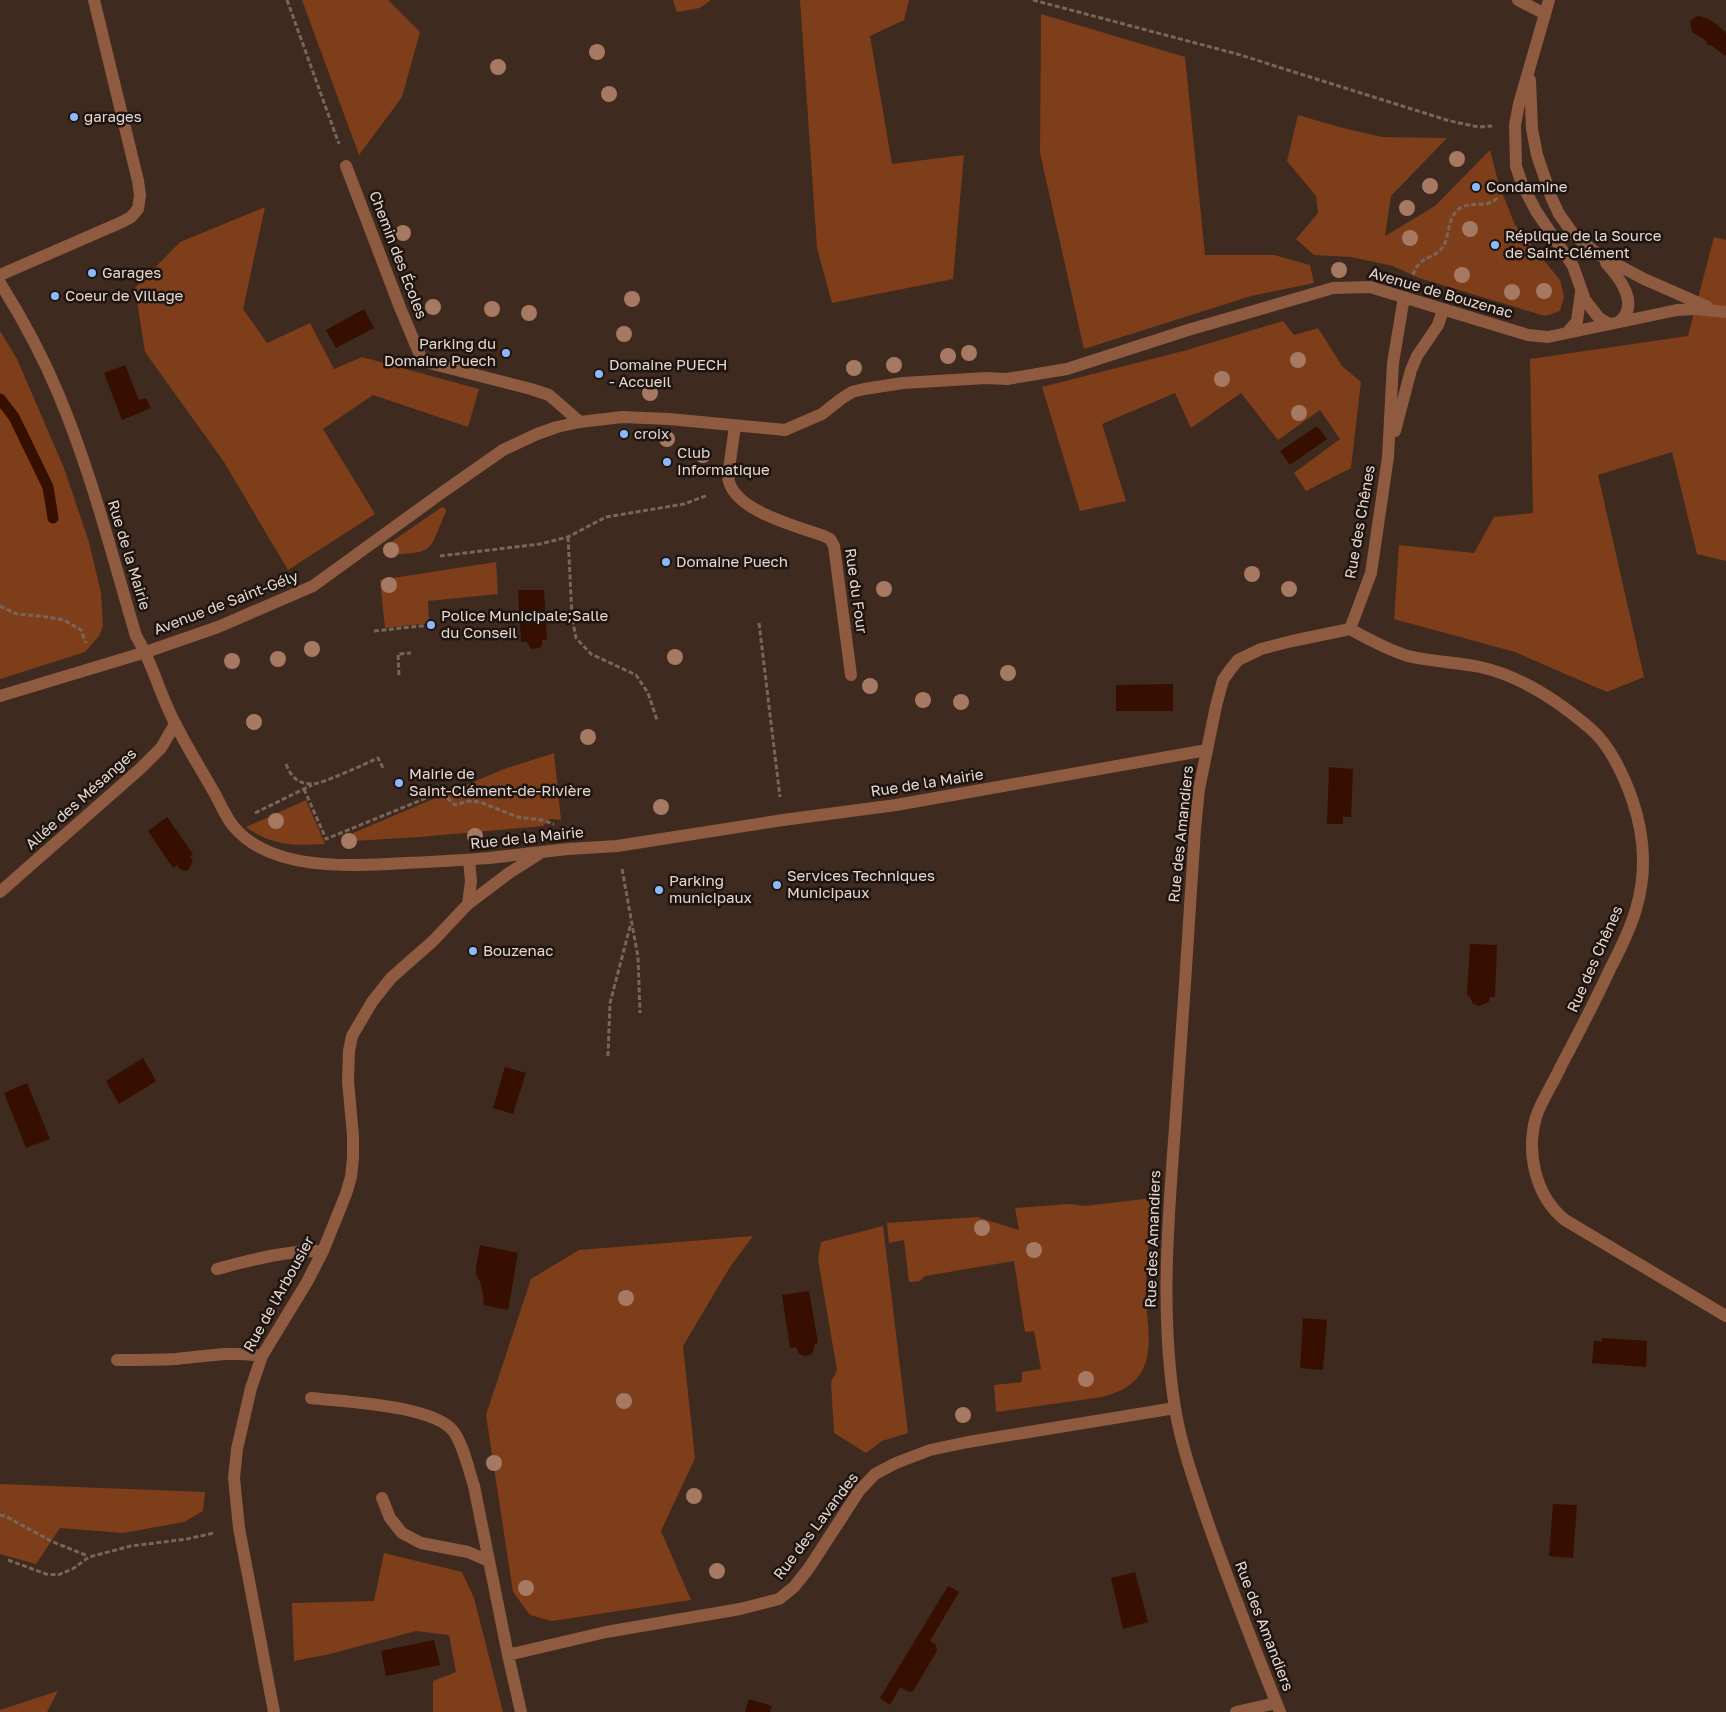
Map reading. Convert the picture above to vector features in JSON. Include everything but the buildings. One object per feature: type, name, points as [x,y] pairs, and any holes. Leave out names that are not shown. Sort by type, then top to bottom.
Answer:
[{"type":"street","points":[[0,275],[122,222],[131,217],[138,209],[140,195],[133,153],[94,0]]},
{"type":"street","points":[[1518,0],[1544,14]]},
{"type":"street","points":[[1531,63],[1530,102],[1536,155],[1559,214],[1574,235],[1599,255],[1626,288],[1627,307],[1623,318],[1614,323],[1599,318],[1585,300],[1573,266],[1536,211],[1522,184],[1516,166],[1515,125],[1519,104],[1548,0]]},
{"type":"street","name":"Chemin des Écoles","points":[[346,166],[422,360],[549,395],[580,422]]},
{"type":"street","points":[[1599,255],[1644,280],[1720,311]]},
{"type":"street","name":"Rue de la Mairie","points":[[0,283],[31,336],[58,393],[81,452],[136,636],[146,652],[175,724],[232,824],[255,846],[304,861],[363,865],[469,860],[568,849],[617,846],[783,820],[896,805],[1207,750]]},
{"type":"street","points":[[1567,333],[1574,326],[1578,316],[1581,300],[1579,285]]},
{"type":"street","name":"Avenue de Bouzenac","points":[[735,426],[785,430],[822,414],[846,395],[864,389],[903,383],[944,380],[1007,379],[1067,369],[1188,330],[1333,288],[1370,287],[1528,335],[1548,337],[1676,310],[1720,311]]},
{"type":"street","name":"Rue des Chênes","points":[[1404,297],[1393,363],[1388,457],[1371,573],[1350,629],[1376,644],[1408,656],[1482,668],[1527,684],[1564,706],[1594,732],[1618,765],[1639,818],[1644,847],[1643,876],[1636,910],[1624,941],[1536,1115],[1531,1152],[1534,1170],[1541,1187],[1556,1212],[1564,1220],[1726,1316]]},
{"type":"street","points":[[1388,457],[1411,370],[1417,356],[1438,325],[1442,310]]},
{"type":"street","points":[[580,422],[622,417],[660,418],[735,426],[728,476]]},
{"type":"street","name":"Avenue de Saint-Gély","points":[[0,696],[146,652],[218,627],[313,586],[503,450],[537,434],[580,422]]},
{"type":"street","name":"Rue du Four","points":[[728,476],[728,484],[744,503],[760,512],[830,539],[834,546],[851,675]]},
{"type":"street","points":[[1207,750],[1223,680],[1238,660],[1262,649],[1350,629]]},
{"type":"street","name":"Allée des Mésanges","points":[[0,892],[141,768],[161,748],[175,724]]},
{"type":"street","name":"Rue des Amandiers","points":[[1207,750],[1199,789],[1195,828],[1168,1242],[1166,1285],[1168,1337],[1174,1408],[1194,1481],[1246,1630],[1278,1707]]},
{"type":"street","name":"Rue de l'Arbousier","points":[[274,1712],[239,1528],[234,1478],[237,1449],[251,1388],[262,1356],[323,1251],[340,1213],[351,1178],[354,1136],[348,1081],[349,1051],[352,1036],[372,1002],[391,978],[433,941],[468,904],[509,873],[544,852]]},
{"type":"street","points":[[468,904],[472,881],[469,860]]},
{"type":"street","points":[[217,1268],[303,1250],[323,1251]]},
{"type":"street","points":[[117,1360],[176,1359],[241,1352],[262,1356]]},
{"type":"street","points":[[311,1398],[405,1409],[436,1419],[453,1430],[460,1443],[474,1486],[521,1712]]},
{"type":"street","name":"Rue des Lavandes","points":[[508,1655],[606,1632],[740,1609],[779,1599],[794,1587],[809,1568],[859,1491],[876,1474],[896,1463],[930,1450],[1174,1408]]},
{"type":"street","points":[[382,1498],[390,1518],[402,1534],[421,1543],[468,1552],[489,1561]]},
{"type":"street","points":[[1236,1712],[1278,1707]]},
{"type":"path","points":[[286,0],[346,166]]},
{"type":"path","points":[[1033,0],[1236,54],[1450,122],[1479,127],[1515,125]]},
{"type":"path","points":[[1404,297],[1415,267],[1421,260],[1437,253],[1443,246],[1452,218],[1459,209],[1468,205],[1488,204],[1522,184]]},
{"type":"path","points":[[440,556],[540,544],[568,538],[606,517],[684,504],[705,497],[717,489],[728,476]]},
{"type":"path","points":[[568,538],[572,617],[576,638],[591,654],[636,675],[648,694],[657,720]]},
{"type":"path","points":[[0,606],[18,614],[64,620],[81,630],[94,667]]},
{"type":"path","points":[[759,623],[783,820]]},
{"type":"path","points":[[374,631],[430,625]]},
{"type":"path","points":[[399,676],[398,654],[411,653]]},
{"type":"path","points":[[232,824],[304,789],[378,758],[383,768]]},
{"type":"path","points":[[286,764],[298,782],[314,785]]},
{"type":"path","points":[[304,789],[326,839],[441,792],[455,806],[469,801],[480,802],[518,817],[554,824],[568,849]]},
{"type":"path","points":[[617,846],[638,957],[640,1013]]},
{"type":"path","points":[[608,1056],[610,1002],[632,923]]},
{"type":"path","points":[[0,1515],[53,1542],[89,1557]]},
{"type":"path","points":[[8,1560],[46,1574],[58,1575],[74,1568],[89,1557],[132,1546],[239,1528]]},
{"type":"shaded area","points":[[302,0],[388,0],[420,32],[402,97],[359,155]]},
{"type":"shaded area","points":[[673,0],[711,0],[700,8],[677,12]]},
{"type":"shaded area","points":[[800,0],[909,0],[904,20],[870,36],[892,164],[964,155],[953,279],[832,303],[817,248]]},
{"type":"shaded area","points":[[1041,14],[1185,57],[1205,255],[1274,255],[1310,265],[1314,283],[1251,296],[1084,349],[1040,153]]},
{"type":"shaded area","points":[[1698,16],[1717,24],[1726,33],[1726,55],[1708,45],[1705,40],[1692,32],[1690,22]]},
{"type":"shaded area","points":[[1298,115],[1382,137],[1447,138],[1391,196],[1385,236],[1435,206],[1490,150],[1499,185],[1515,225],[1560,280],[1564,297],[1560,311],[1545,316],[1419,278],[1393,266],[1351,257],[1314,255],[1296,239],[1318,213],[1316,196],[1287,161]]},
{"type":"shaded area","points":[[265,207],[243,309],[267,343],[310,323],[334,369],[362,357],[479,389],[468,427],[373,395],[323,429],[375,514],[288,570],[224,462],[145,352],[135,288],[180,242]]},
{"type":"shaded area","points":[[1714,237],[1726,240],[1726,561],[1697,554],[1672,452],[1598,475],[1644,677],[1607,692],[1515,652],[1394,619],[1399,545],[1474,553],[1494,517],[1533,513],[1530,359],[1688,336]]},
{"type":"shaded area","points":[[364,309],[374,328],[336,348],[326,330]]},
{"type":"shaded area","points":[[1283,321],[1294,335],[1318,328],[1342,366],[1361,382],[1351,468],[1306,491],[1294,473],[1340,439],[1320,410],[1278,440],[1241,393],[1191,428],[1175,393],[1102,424],[1126,501],[1080,511],[1042,387],[1187,350]]},
{"type":"shaded area","points":[[0,331],[17,359],[64,468],[89,542],[101,593],[103,626],[99,636],[85,652],[0,679]]},
{"type":"shaded area","points":[[125,365],[139,400],[146,398],[151,408],[122,420],[104,373]]},
{"type":"shaded area","points":[[1317,426],[1327,439],[1290,465],[1280,451]]},
{"type":"shaded area","points":[[442,507],[446,511],[436,536],[428,548],[414,553],[387,555],[383,553],[384,547]]},
{"type":"shaded area","points":[[496,562],[498,594],[428,601],[429,623],[385,628],[380,580]]},
{"type":"shaded area","points":[[518,590],[544,590],[547,640],[542,640],[540,648],[531,649],[527,642],[521,642]]},
{"type":"shaded area","points":[[1173,684],[1173,711],[1116,711],[1116,685]]},
{"type":"shaded area","points":[[554,753],[561,820],[550,819],[543,826],[419,837],[354,841],[351,838],[353,833],[504,769]]},
{"type":"shaded area","points":[[1329,767],[1353,769],[1351,817],[1343,817],[1343,824],[1327,824]]},
{"type":"shaded area","points":[[306,800],[325,844],[293,845],[274,841],[246,827]]},
{"type":"shaded area","points":[[167,817],[193,854],[190,857],[193,861],[188,870],[184,871],[177,865],[173,868],[148,831]]},
{"type":"shaded area","points":[[1470,944],[1497,945],[1495,997],[1490,997],[1489,1002],[1480,1006],[1473,1004],[1467,995]]},
{"type":"shaded area","points":[[143,1058],[156,1081],[119,1104],[106,1081]]},
{"type":"shaded area","points":[[505,1067],[526,1073],[513,1114],[493,1108]]},
{"type":"shaded area","points":[[27,1083],[50,1139],[26,1148],[4,1093]]},
{"type":"shaded area","points":[[1152,1198],[1146,1279],[1149,1342],[1146,1361],[1139,1376],[1130,1385],[1102,1397],[996,1412],[994,1385],[1022,1382],[1022,1372],[1041,1369],[1034,1331],[1025,1332],[1014,1261],[925,1276],[920,1281],[909,1282],[904,1240],[889,1243],[887,1223],[977,1217],[1019,1230],[1015,1208],[1070,1204],[1085,1206]]},
{"type":"shaded area","points":[[883,1226],[908,1433],[882,1441],[866,1453],[834,1433],[831,1382],[837,1370],[818,1259],[821,1242]]},
{"type":"shaded area","points":[[753,1236],[730,1267],[683,1346],[695,1458],[661,1531],[691,1600],[552,1621],[530,1615],[513,1592],[486,1415],[531,1279],[579,1250]]},
{"type":"shaded area","points":[[480,1245],[518,1253],[508,1310],[484,1305],[480,1282],[476,1274]]},
{"type":"shaded area","points":[[809,1291],[818,1343],[815,1344],[812,1354],[805,1356],[799,1354],[796,1347],[790,1348],[782,1295]]},
{"type":"shaded area","points":[[1303,1318],[1327,1320],[1323,1370],[1300,1368]]},
{"type":"shaded area","points":[[1602,1338],[1647,1341],[1646,1367],[1592,1363],[1594,1341],[1602,1341]]},
{"type":"shaded area","points":[[0,1484],[205,1492],[203,1511],[184,1522],[123,1533],[60,1528],[36,1564],[0,1554]]},
{"type":"shaded area","points":[[1553,1504],[1577,1505],[1573,1558],[1549,1556]]},
{"type":"shaded area","points":[[384,1553],[462,1572],[474,1598],[503,1712],[433,1712],[433,1681],[456,1672],[449,1635],[416,1631],[330,1654],[294,1661],[292,1603],[374,1601]]},
{"type":"shaded area","points":[[1135,1572],[1148,1622],[1123,1629],[1111,1578]]},
{"type":"shaded area","points":[[948,1586],[959,1592],[930,1641],[936,1645],[937,1651],[913,1691],[909,1692],[900,1687],[890,1705],[880,1698]]},
{"type":"shaded area","points":[[434,1640],[440,1665],[386,1676],[381,1651]]},
{"type":"shaded area","points":[[58,1691],[47,1712],[0,1712],[0,1710]]},
{"type":"shaded area","points":[[749,1699],[772,1706],[770,1712],[745,1712]]},
{"type":"waterway","points":[[0,399],[14,417],[48,487],[53,518]]},
{"type":"place","name":"garages","points":[[74,117]]},
{"type":"place","name":"Condamine","points":[[1476,187]]},
{"type":"place","name":"Réplique de la Source de Saint-Clément","points":[[1495,245]]},
{"type":"place","name":"Garages","points":[[92,273]]},
{"type":"place","name":"Coeur de Village","points":[[55,296]]},
{"type":"place","name":"Parking du Domaine Puech","points":[[506,353]]},
{"type":"place","name":"Domaine PUECH - Accueil","points":[[599,374]]},
{"type":"place","name":"croix","points":[[624,434]]},
{"type":"place","name":"Club Informatique","points":[[667,462]]},
{"type":"place","name":"Domaine Puech","points":[[666,562]]},
{"type":"place","name":"Police Municipale;Salle du Conseil","points":[[431,625]]},
{"type":"place","name":"Mairie de Saint-Clément-de-Rivière","points":[[399,783]]},
{"type":"place","name":"Services Techniques Municipaux","points":[[777,885]]},
{"type":"place","name":"Parking municipaux","points":[[659,890]]},
{"type":"place","name":"Bouzenac","points":[[473,951]]}]
